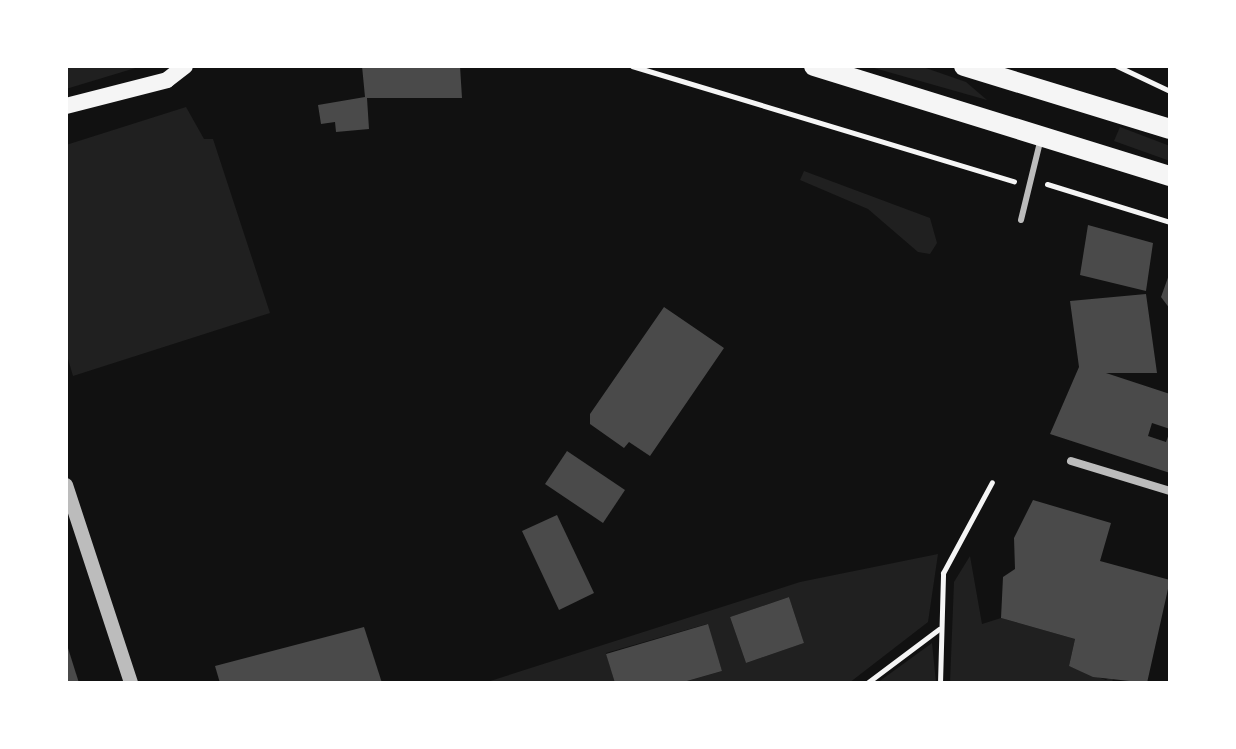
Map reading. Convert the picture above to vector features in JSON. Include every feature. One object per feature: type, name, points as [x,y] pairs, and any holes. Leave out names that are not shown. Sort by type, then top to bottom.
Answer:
[{"type":"main road","points":[[66,106],[167,80],[185,66]]},
{"type":"main road","points":[[814,66],[1170,176]]},
{"type":"main road","points":[[964,66],[1170,129]]},
{"type":"street","points":[[1071,461],[1170,491]]},
{"type":"street","points":[[66,485],[131,683]]},
{"type":"lane","points":[[1021,220],[1042,134]]},
{"type":"path","points":[[632,66],[1028,185],[1051,184],[1170,222]]},
{"type":"path","points":[[1117,66],[1170,91]]},
{"type":"path","points":[[940,683],[939,628],[943,573],[992,482]]},
{"type":"path","points":[[867,683],[939,628]]},
{"type":"shaded area","points":[[66,66],[142,66],[66,89]]},
{"type":"shaded area","points":[[867,66],[920,66],[966,82],[987,100]]},
{"type":"shaded area","points":[[186,107],[204,139],[213,139],[270,313],[73,376],[66,352],[66,145]]},
{"type":"shaded area","points":[[1120,127],[1170,146],[1170,161],[1114,141]]},
{"type":"shaded area","points":[[804,171],[930,218],[937,243],[930,254],[918,252],[868,209],[800,180]]},
{"type":"shaded area","points":[[938,554],[928,622],[849,683],[680,683],[722,671],[707,624],[606,653],[615,683],[484,683],[800,582]],"holes":[[[789,597],[804,643],[746,663],[730,617]]]},
{"type":"shaded area","points":[[970,556],[982,624],[1001,618],[1075,639],[1069,666],[1106,680],[1114,674],[1112,683],[950,683],[954,582]]},
{"type":"shaded area","points":[[932,643],[936,683],[877,683]]},
{"type":"building","points":[[362,66],[460,66],[462,98],[367,98],[369,129],[336,132],[335,122],[321,124],[318,105],[365,97]]},
{"type":"building","points":[[1088,225],[1153,243],[1146,291],[1080,275]]},
{"type":"building","points":[[1170,272],[1170,309],[1161,297]]},
{"type":"building","points":[[1146,294],[1157,373],[1106,373],[1170,394],[1170,429],[1152,423],[1148,436],[1166,442],[1170,431],[1170,473],[1050,434],[1079,367],[1070,301]]},
{"type":"building","points":[[664,307],[724,348],[650,456],[629,442],[624,448],[590,424],[590,414]]},
{"type":"building","points":[[567,451],[625,490],[603,523],[545,484]]},
{"type":"building","points":[[1033,500],[1111,523],[1100,561],[1170,580],[1147,683],[1093,677],[1069,666],[1075,639],[1001,618],[1003,577],[1015,569],[1014,538]]},
{"type":"building","points":[[557,515],[594,593],[559,610],[522,531]]},
{"type":"building","points":[[789,597],[804,643],[746,663],[730,617]]},
{"type":"building","points":[[708,624],[722,671],[680,683],[615,683],[606,654]]},
{"type":"building","points":[[364,627],[382,683],[220,683],[215,666]]},
{"type":"building","points":[[67,645],[79,683],[66,683]]}]
